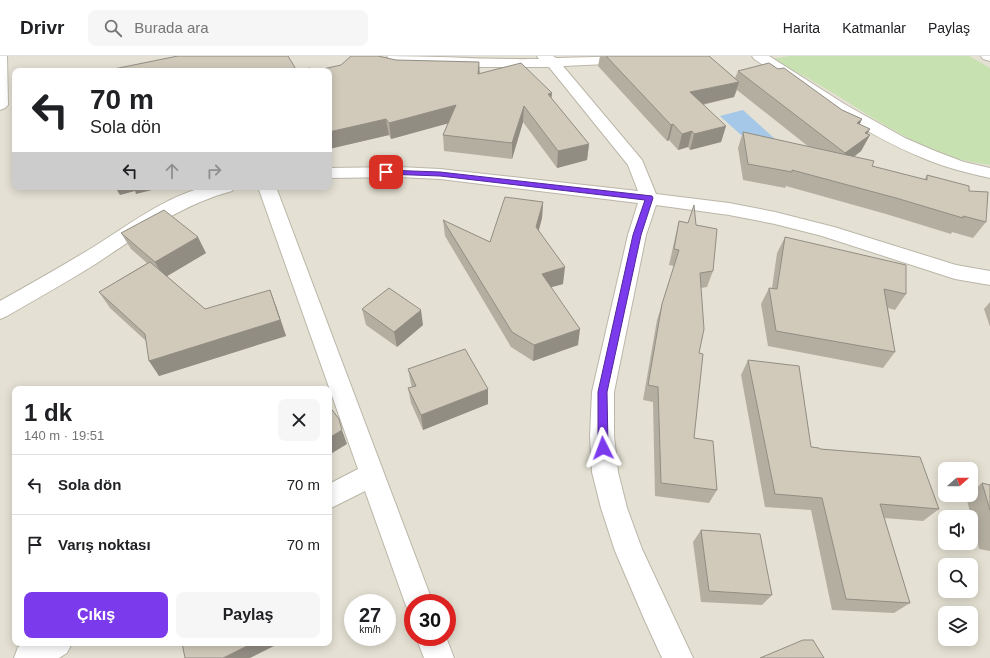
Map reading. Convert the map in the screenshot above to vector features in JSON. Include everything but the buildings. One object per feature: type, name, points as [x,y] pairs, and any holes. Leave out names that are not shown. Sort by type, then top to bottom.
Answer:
[{"type":"street","points":[[0,56],[0,103]]},
{"type":"street","points":[[394,56],[438,63],[472,65],[548,59],[646,58]]},
{"type":"street","points":[[759,56],[878,130],[902,143],[925,154],[953,164],[990,173]]},
{"type":"street","points":[[548,59],[636,164],[649,198],[637,235],[603,392],[602,436],[605,472],[614,508],[629,552],[678,658]]},
{"type":"street","points":[[332,173],[399,172],[440,174],[696,204],[775,218],[827,232],[955,272],[990,278]]},
{"type":"street","points":[[0,310],[94,256],[165,211],[202,194],[216,190]]},
{"type":"street","points":[[268,190],[416,594]]},
{"type":"street","points":[[332,495],[371,474]]},
{"type":"street","points":[[29,658],[51,646]]},
{"type":"street","points":[[434,646],[439,658]]},
{"type":"shaded area","points":[[0,56],[990,56],[990,658],[0,658]]},
{"type":"green space","points":[[789,56],[969,56],[990,68],[990,165],[946,155],[925,146],[886,126],[821,86],[772,59]]},
{"type":"water","points":[[743,110],[775,139],[766,141],[741,135],[720,116]]},
{"type":"route","points":[[386,172],[440,174],[649,198],[637,235],[616,326],[603,392],[603,448]]}]
